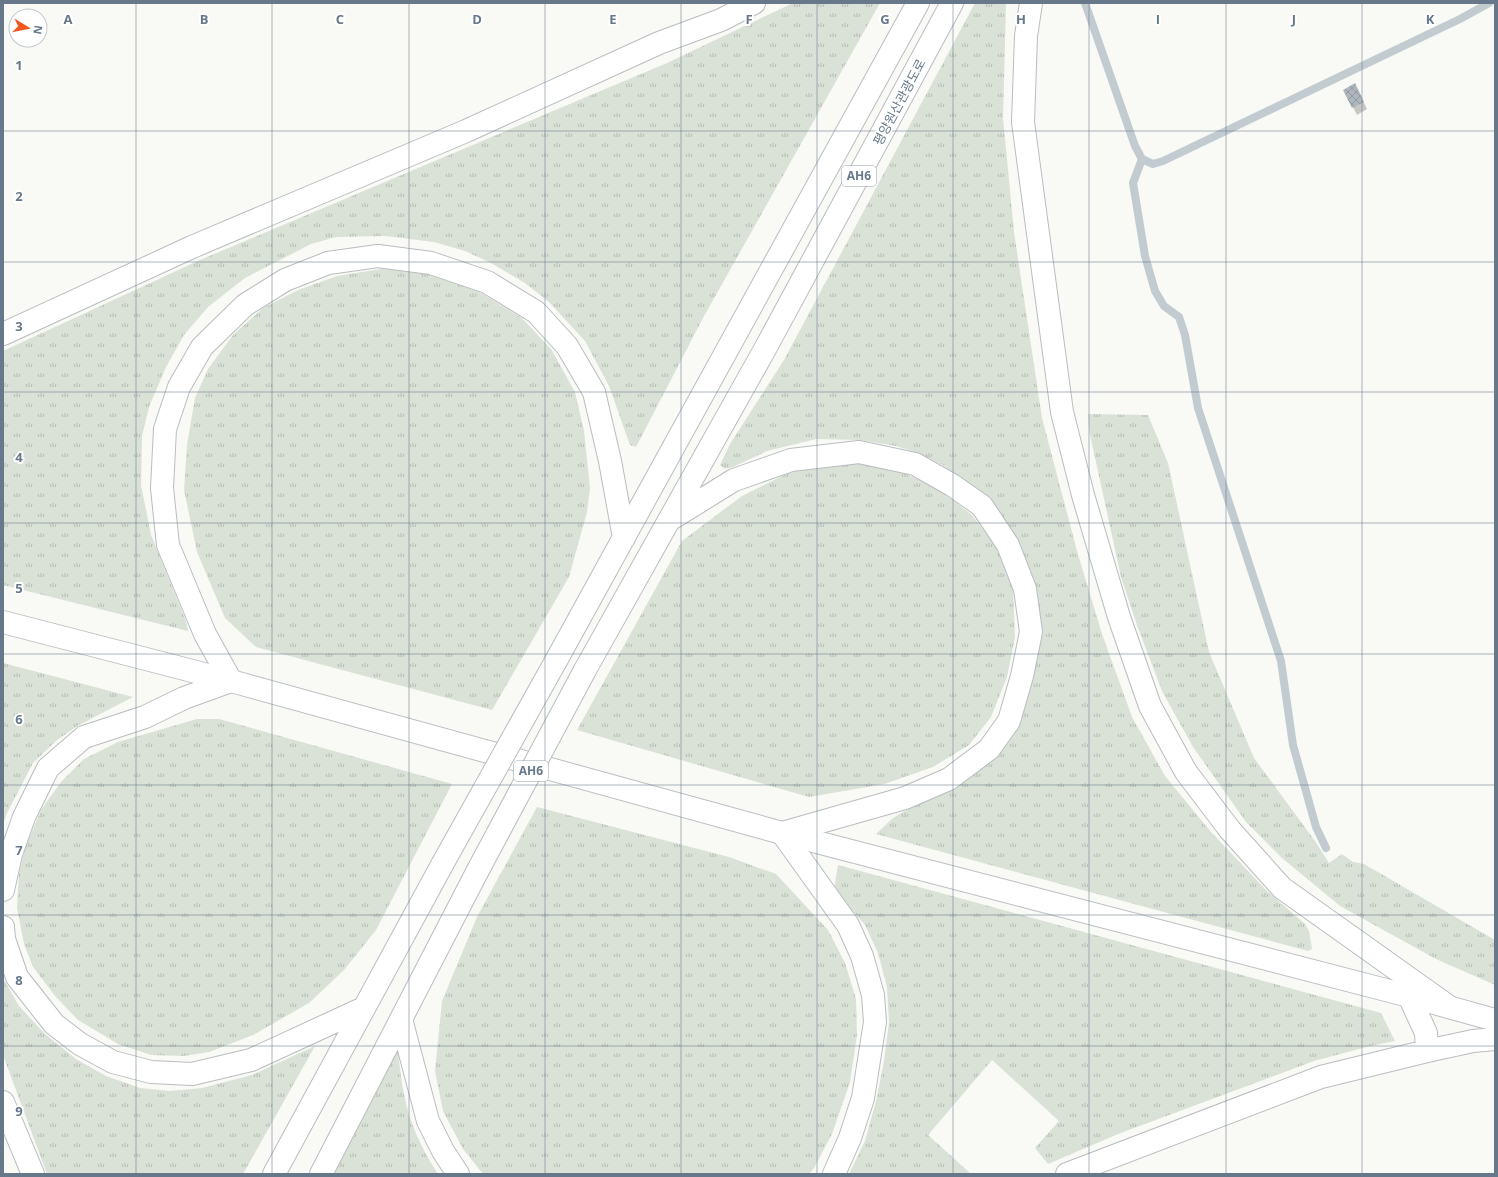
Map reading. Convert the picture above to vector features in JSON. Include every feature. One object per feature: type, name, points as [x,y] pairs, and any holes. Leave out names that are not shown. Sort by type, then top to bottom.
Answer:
[{"type":"main road","points":[[3,334],[192,247],[466,131],[659,43],[721,20],[754,3]]},
{"type":"main road","points":[[274,1174],[443,863],[624,538],[918,3]]},
{"type":"main road","name":"평양원산관광도로","points":[[402,1019],[477,872],[585,670],[765,348],[952,3]]},
{"type":"main road","points":[[1031,3],[1026,36],[1023,122],[1062,412],[1083,495],[1118,617],[1150,706],[1186,772],[1230,830],[1282,888],[1448,1006]]},
{"type":"main road","points":[[231,681],[205,634],[168,545],[162,488],[164,429],[179,387],[202,348],[245,305],[285,280],[328,263],[378,256],[431,263],[488,282],[536,312],[568,346],[594,392],[610,461],[624,538]]},
{"type":"main road","points":[[670,519],[734,480],[791,460],[859,452],[915,464],[952,484],[982,506],[1008,545],[1025,589],[1031,632],[1022,676],[1009,721],[989,748],[949,779],[905,798],[782,834]]},
{"type":"main road","points":[[3,622],[231,681],[782,834],[1448,1006],[1495,1020]]},
{"type":"main road","points":[[3,890],[11,854],[24,817],[48,768],[84,737],[145,717],[184,698],[231,681]]},
{"type":"main road","points":[[782,834],[848,925],[862,956],[873,996],[875,1022],[863,1098],[850,1138],[834,1174]]},
{"type":"main road","points":[[3,927],[4,939],[17,978],[54,1024],[80,1044],[113,1062],[151,1072],[192,1074],[251,1060],[364,1008]]},
{"type":"main road","points":[[1409,996],[1426,1033],[1427,1051]]},
{"type":"main road","points":[[321,1174],[402,1019]]},
{"type":"main road","points":[[402,1019],[428,1121],[443,1151],[458,1174]]},
{"type":"main road","points":[[1067,1174],[1321,1077],[1427,1051],[1495,1039]]},
{"type":"main road","points":[[3,1102],[33,1174]]},
{"type":"green space","points":[[793,3],[880,3],[703,318],[636,447],[630,445],[609,386],[585,341],[549,302],[525,283],[491,263],[465,251],[434,242],[386,236],[336,237],[311,244],[245,278],[208,307],[184,335],[166,367],[149,407],[142,436],[141,485],[151,535],[186,621],[188,631],[3,585],[3,351],[200,260],[667,63]]},
{"type":"green space","points":[[975,3],[1006,3],[1003,118],[1014,232],[1042,418],[1077,551],[1102,634],[1132,717],[1165,776],[1211,832],[1267,891],[1305,924],[1309,931],[1312,949],[1308,951],[876,834],[893,818],[910,808],[956,787],[993,759],[1038,634],[984,495],[943,465],[918,453],[896,446],[860,440],[816,439],[767,451],[733,467],[725,469],[720,465],[730,444],[784,360]]},
{"type":"green space","points":[[381,269],[422,271],[478,291],[522,318],[551,349],[575,392],[584,431],[590,488],[587,512],[569,577],[492,710],[256,647],[225,618],[197,552],[184,490],[187,445],[195,398],[208,369],[233,335],[263,308],[298,290],[337,276]]},
{"type":"green space","points":[[1088,414],[1148,415],[1168,463],[1209,652],[1254,758],[1315,841],[1329,863],[1342,854],[1353,862],[1364,864],[1495,940],[1495,985],[1436,959],[1340,906],[1282,858],[1246,822],[1193,747],[1162,691],[1138,628],[1121,577],[1089,430]]},
{"type":"green space","points":[[860,461],[904,473],[935,487],[972,515],[995,545],[1013,587],[1015,637],[1007,677],[991,717],[969,745],[933,767],[884,784],[809,797],[577,730],[682,541],[742,496],[796,469]]},
{"type":"green space","points":[[3,663],[133,697],[79,725],[57,740],[33,763],[7,813],[3,824]]},
{"type":"green space","points":[[197,719],[219,719],[452,784],[376,930],[344,970],[309,1003],[253,1035],[209,1052],[184,1056],[151,1055],[118,1044],[78,1020],[55,996],[33,967],[24,944],[17,908],[19,873],[25,848],[41,810],[61,782],[84,759],[118,742]]},
{"type":"green space","points":[[537,807],[729,857],[776,874],[828,930],[845,963],[856,999],[857,1035],[850,1082],[832,1134],[814,1168],[809,1174],[483,1174],[463,1149],[443,1111],[435,1071],[442,1001],[477,917]]},
{"type":"green space","points":[[838,865],[1381,1013],[1395,1041],[1314,1061],[1118,1134],[1048,1164],[1035,1148],[1059,1121],[992,1060],[928,1135],[971,1174],[849,1174],[865,1141],[876,1101],[884,1061],[889,1023],[887,987],[878,953],[865,925],[834,889]]},
{"type":"green space","points":[[3,975],[4,980],[19,1006],[45,1034],[76,1059],[106,1076],[140,1088],[170,1091],[202,1088],[252,1075],[315,1046],[243,1174],[47,1174],[3,1055]]},
{"type":"green space","points":[[394,1049],[398,1053],[401,1079],[409,1115],[422,1146],[438,1174],[321,1174]]},
{"type":"building","points":[[1355,83],[1364,102],[1352,108],[1343,90]]},
{"type":"waterway","points":[[1085,3],[1135,146],[1142,159],[1153,164],[1163,161],[1460,19],[1489,3]]},
{"type":"waterway","points":[[1142,159],[1133,183],[1145,256],[1155,291],[1164,306],[1179,317],[1185,335],[1198,408],[1281,661],[1293,745],[1316,827],[1326,848]]}]
